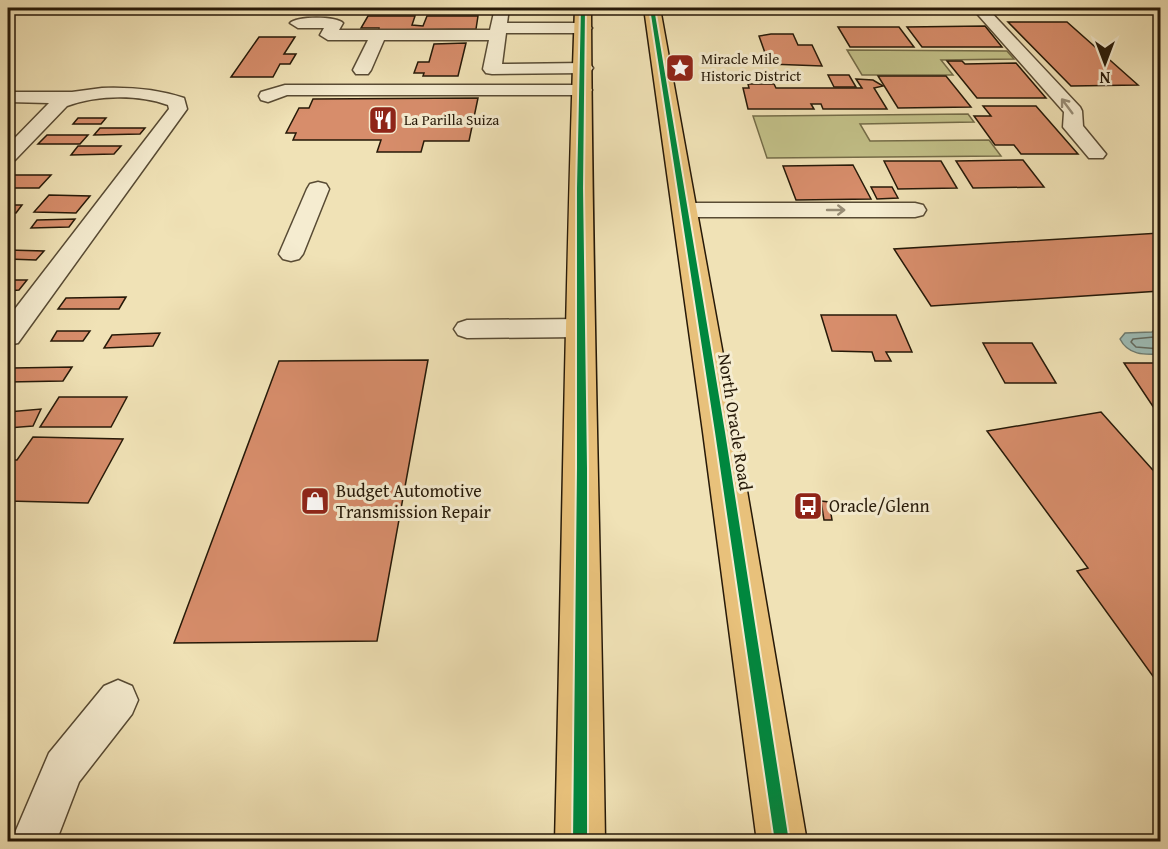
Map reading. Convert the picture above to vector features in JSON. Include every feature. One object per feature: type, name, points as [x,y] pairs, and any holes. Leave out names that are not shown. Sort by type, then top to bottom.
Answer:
[{"type":"main road","name":"North Oracle Road","points":[[652,8],[782,842]]},
{"type":"main road","points":[[580,842],[582,468],[580,328],[584,18]]},
{"type":"lane","points":[[502,8],[492,69],[584,79]]},
{"type":"lane","points":[[983,12],[1073,111],[1073,127],[1096,154]]},
{"type":"lane","points":[[298,22],[335,22],[328,35],[378,35],[498,31],[584,18]]},
{"type":"lane","points":[[362,70],[378,35]]},
{"type":"lane","points":[[268,96],[285,90],[584,79]]},
{"type":"lane","points":[[8,97],[132,94],[165,96],[177,102],[178,109],[8,336]]},
{"type":"lane","points":[[8,156],[60,102],[70,97]]},
{"type":"lane","points":[[291,254],[318,189]]},
{"type":"lane","points":[[684,210],[915,210]]},
{"type":"lane","points":[[467,329],[580,328]]},
{"type":"lane","points":[[33,842],[64,768],[118,700]]},
{"type":"shaded area","points":[[847,50],[1007,51],[1014,59],[941,60],[953,75],[862,75]]},
{"type":"shaded area","points":[[968,114],[974,122],[860,124],[870,141],[989,140],[1001,156],[767,158],[753,116]]},
{"type":"water","points":[[1160,323],[1160,354],[1142,354],[1132,351],[1120,339],[1125,333],[1152,332]]},
{"type":"building","points":[[368,16],[415,16],[412,25],[423,26],[427,16],[478,16],[476,29],[379,30],[379,28],[361,28]]},
{"type":"building","points":[[1008,22],[1067,22],[1138,85],[1071,86]]},
{"type":"building","points":[[985,26],[1002,47],[922,47],[907,27]]},
{"type":"building","points":[[838,27],[899,27],[914,47],[850,47]]},
{"type":"building","points":[[793,34],[798,45],[812,45],[822,66],[769,64],[759,36]]},
{"type":"building","points":[[259,37],[295,37],[284,54],[296,54],[290,64],[280,64],[273,77],[231,77]]},
{"type":"building","points":[[466,43],[458,76],[423,76],[424,73],[414,73],[418,62],[429,62],[434,44]]},
{"type":"building","points":[[947,61],[962,61],[965,64],[1016,63],[1046,98],[977,98]]},
{"type":"building","points":[[828,75],[849,75],[856,87],[834,87]]},
{"type":"building","points":[[878,76],[946,76],[971,107],[898,108]]},
{"type":"building","points":[[856,79],[873,80],[883,86],[874,88],[887,109],[823,109],[821,104],[811,104],[814,109],[748,109],[743,88],[749,88],[748,84],[774,84],[776,88],[862,88]]},
{"type":"building","name":"La Parilla Suiza","points":[[478,98],[469,141],[424,141],[421,152],[377,152],[381,140],[293,140],[296,133],[286,133],[299,108],[309,108],[313,99]]},
{"type":"building","points":[[983,106],[1036,106],[1078,154],[1021,154],[1014,145],[995,145],[974,116],[991,116]]},
{"type":"building","points":[[78,118],[106,118],[101,124],[73,124]]},
{"type":"building","points":[[100,128],[145,128],[140,134],[94,135]]},
{"type":"building","points":[[47,135],[88,135],[80,144],[38,144]]},
{"type":"building","points":[[78,146],[121,146],[114,154],[71,155]]},
{"type":"building","points":[[1023,160],[1044,187],[973,188],[956,161]]},
{"type":"building","points":[[884,161],[941,161],[957,188],[898,189]]},
{"type":"building","points":[[853,165],[871,199],[796,200],[783,166]]},
{"type":"building","points":[[8,175],[51,175],[39,188],[8,188]]},
{"type":"building","points":[[871,187],[892,187],[898,198],[877,199]]},
{"type":"building","points":[[49,195],[90,196],[76,213],[34,212]]},
{"type":"building","points":[[8,205],[22,205],[16,213],[8,213]]},
{"type":"building","points":[[75,219],[69,227],[31,228],[37,220]]},
{"type":"building","points":[[1160,233],[1160,291],[931,306],[894,249]]},
{"type":"building","points":[[8,250],[44,251],[36,260],[8,259]]},
{"type":"building","points":[[8,280],[27,280],[19,290],[8,291]]},
{"type":"building","points":[[126,297],[119,309],[58,309],[66,298]]},
{"type":"building","points":[[821,315],[896,315],[912,352],[886,352],[891,361],[875,361],[872,352],[832,351]]},
{"type":"building","points":[[57,331],[90,331],[83,341],[51,341]]},
{"type":"building","points":[[160,333],[153,346],[104,348],[112,335]]},
{"type":"building","points":[[983,343],[1032,343],[1056,383],[1005,383]]},
{"type":"building","name":"Budget Automotive Transmission Repair","points":[[428,360],[377,641],[174,643],[279,361]]},
{"type":"building","points":[[1124,363],[1160,363],[1160,417]]},
{"type":"building","points":[[72,367],[63,381],[8,382],[8,373],[13,368]]},
{"type":"building","points":[[59,397],[127,397],[111,427],[40,427]]},
{"type":"building","points":[[41,409],[33,426],[8,428],[8,412]]},
{"type":"building","points":[[1101,412],[1160,478],[1160,686],[1077,571],[1088,568],[987,431]]},
{"type":"building","points":[[33,437],[123,439],[88,503],[8,501],[8,460],[17,460]]},
{"type":"building","points":[[821,501],[829,502],[832,520],[824,520]]},
{"type":"cycle path","points":[[580,842],[582,468],[580,188],[583,8]]},
{"type":"cycle path","points":[[652,8],[720,432],[782,842]]},
{"type":"place","name":"Miracle Mile Historic District","points":[[680,68]]},
{"type":"place","name":"La Parilla Suiza","points":[[383,120]]},
{"type":"place","name":"Budget Automotive Transmission Repair","points":[[315,501]]},
{"type":"place","name":"Oracle/Glenn","points":[[808,506]]}]
